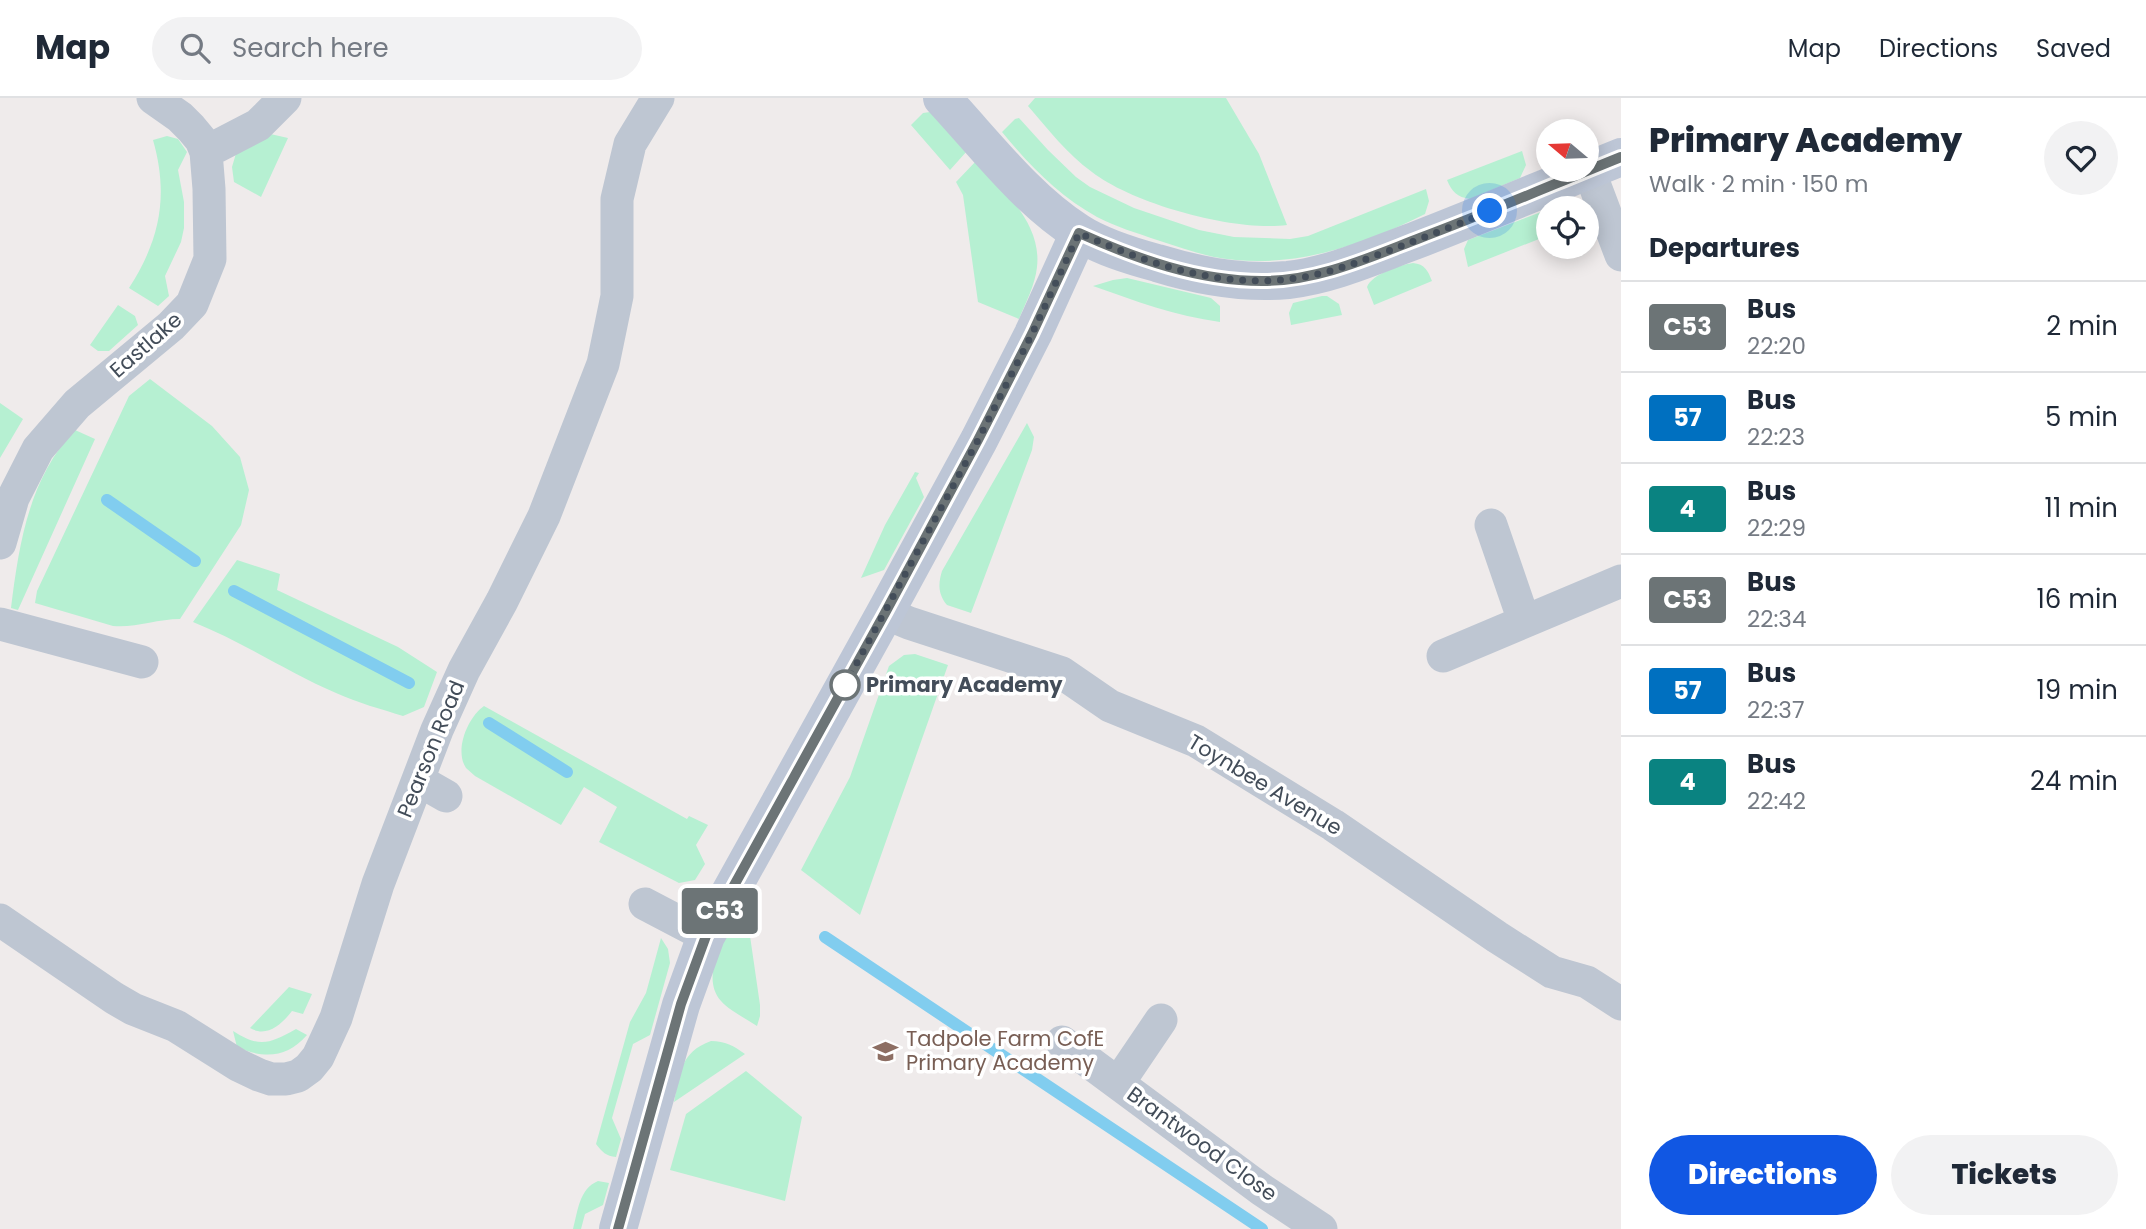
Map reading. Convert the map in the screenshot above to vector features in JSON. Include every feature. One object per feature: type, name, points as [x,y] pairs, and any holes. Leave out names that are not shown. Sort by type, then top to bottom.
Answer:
[{"type":"street","name":"Eastlake","points":[[0,543],[13,498],[38,449],[78,404],[171,326],[192,304],[210,259],[206,152],[201,140],[186,123],[153,98]]},
{"type":"street","points":[[206,152],[258,125],[285,98]]},
{"type":"street","name":"Pearson Road","points":[[0,920],[114,998],[133,1009],[176,1026],[259,1075],[271,1079],[298,1076],[318,1057],[336,1018],[378,884],[432,788],[436,730],[544,516],[603,364],[617,296],[617,199],[630,144],[658,98]]},
{"type":"street","points":[[942,98],[1025,189],[1079,233],[1128,255],[1190,272],[1261,281],[1289,279],[1346,267],[1605,164],[1621,255]]},
{"type":"street","points":[[618,1229],[681,1004],[706,936],[1003,393],[1079,233]]},
{"type":"street","points":[[1491,525],[1524,621]]},
{"type":"street","points":[[1443,656],[1621,581]]},
{"type":"street","name":"Toynbee Avenue","points":[[885,613],[1062,673],[1110,706],[1196,741],[1333,825],[1542,966],[1552,972],[1587,982],[1621,1004]]},
{"type":"street","points":[[0,624],[142,662]]},
{"type":"street","points":[[645,904],[706,936]]},
{"type":"street","name":"Brantwood Close","points":[[1119,1083],[1161,1020]]},
{"type":"street","name":"Brantwood Close","points":[[1062,1042],[1262,1190],[1321,1229]]},
{"type":"green space","points":[[1035,98],[1226,98],[1259,154],[1287,225],[1265,226],[1213,220],[1158,205],[1110,184],[1083,165],[1050,132],[1028,106]]},
{"type":"green space","points":[[930,112],[967,151],[950,170],[911,125],[923,113]]},
{"type":"green space","points":[[1019,118],[1048,150],[1090,187],[1134,208],[1199,230],[1234,237],[1290,239],[1308,236],[1426,189],[1429,201],[1425,214],[1349,246],[1269,261],[1214,257],[1119,227],[1070,200],[1034,168],[1002,132]]},
{"type":"green space","points":[[266,133],[288,138],[261,197],[234,182],[232,167],[237,150]]},
{"type":"green space","points":[[167,136],[178,139],[187,152],[178,170],[184,202],[184,228],[181,242],[165,276],[169,296],[158,306],[129,288],[148,252],[159,217],[160,180],[153,140]]},
{"type":"green space","points":[[1522,151],[1526,165],[1520,178],[1470,199],[1456,193],[1447,180]]},
{"type":"green space","points":[[977,160],[1019,208],[1033,236],[1037,251],[1036,274],[1019,319],[978,302],[963,195],[956,182]]},
{"type":"green space","points":[[1536,214],[1536,240],[1468,267],[1464,249],[1468,240]]},
{"type":"green space","points":[[1413,263],[1426,269],[1432,281],[1374,305],[1367,287],[1370,282],[1387,271]]},
{"type":"green space","points":[[1127,278],[1211,298],[1220,306],[1220,322],[1172,312],[1093,286]]},
{"type":"green space","points":[[1327,296],[1339,304],[1342,315],[1291,325],[1289,313],[1293,303]]},
{"type":"green space","points":[[118,305],[135,316],[138,325],[109,351],[98,351],[90,345]]},
{"type":"green space","points":[[150,379],[212,426],[240,457],[249,490],[241,525],[180,619],[113,626],[35,603],[37,591],[129,396]]},
{"type":"green space","points":[[0,403],[23,419],[0,458]]},
{"type":"green space","points":[[1027,423],[1034,437],[1032,450],[971,613],[947,605],[940,589],[942,571]]},
{"type":"green space","points":[[75,430],[95,439],[18,610],[11,608],[29,513],[47,469]]},
{"type":"green space","points":[[915,472],[919,473],[916,478],[924,497],[884,570],[861,578],[885,525]]},
{"type":"green space","points":[[237,560],[280,574],[277,590],[398,647],[437,672],[424,707],[403,716],[353,700],[193,622]]},
{"type":"green space","points":[[915,654],[948,665],[860,915],[801,870],[850,777],[889,666],[904,655]]},
{"type":"green space","points":[[484,706],[687,819],[689,816],[708,825],[696,845],[705,864],[695,880],[679,883],[599,842],[617,807],[584,787],[561,825],[475,776],[463,761],[462,743],[468,726]]},
{"type":"green space","points":[[741,910],[750,917],[749,929],[760,1005],[757,1026],[721,1001],[713,979],[718,955]]},
{"type":"green space","points":[[661,938],[668,949],[670,963],[650,1035],[633,1044],[612,1118],[621,1139],[616,1157],[604,1153],[596,1144],[630,1022],[646,993]]},
{"type":"green space","points":[[289,987],[312,994],[303,1014],[292,1011],[279,1025],[268,1030],[256,1031],[250,1028]]},
{"type":"green space","points":[[296,1029],[307,1035],[299,1043],[283,1052],[266,1055],[237,1047],[233,1031],[250,1040],[264,1042]]},
{"type":"green space","points":[[711,1041],[729,1044],[745,1054],[674,1102],[680,1073],[687,1058],[693,1051]]},
{"type":"green space","points":[[746,1071],[802,1117],[785,1201],[670,1170],[686,1114]]},
{"type":"green space","points":[[598,1181],[609,1183],[603,1205],[585,1214],[581,1229],[573,1229],[583,1195]]},
{"type":"waterway","points":[[107,500],[195,561]]},
{"type":"waterway","points":[[234,591],[409,683]]},
{"type":"waterway","points":[[489,723],[567,772]]},
{"type":"waterway","points":[[825,937],[1262,1229]]},
{"type":"bus line","name":"C53","points":[[618,1229],[681,1004],[706,936],[978,440],[1079,233],[1128,255],[1180,270],[1233,279],[1289,279],[1346,267],[1621,157]]},
{"type":"place","name":"Primary Academy","points":[[845,685]]},
{"type":"place","name":"Tadpole Farm CofE Primary Academy","points":[[886,1051]]},
{"type":"route","points":[[845,685],[978,440],[1079,233],[1128,255],[1180,270],[1261,281],[1289,279],[1346,267],[1490,211]]}]
